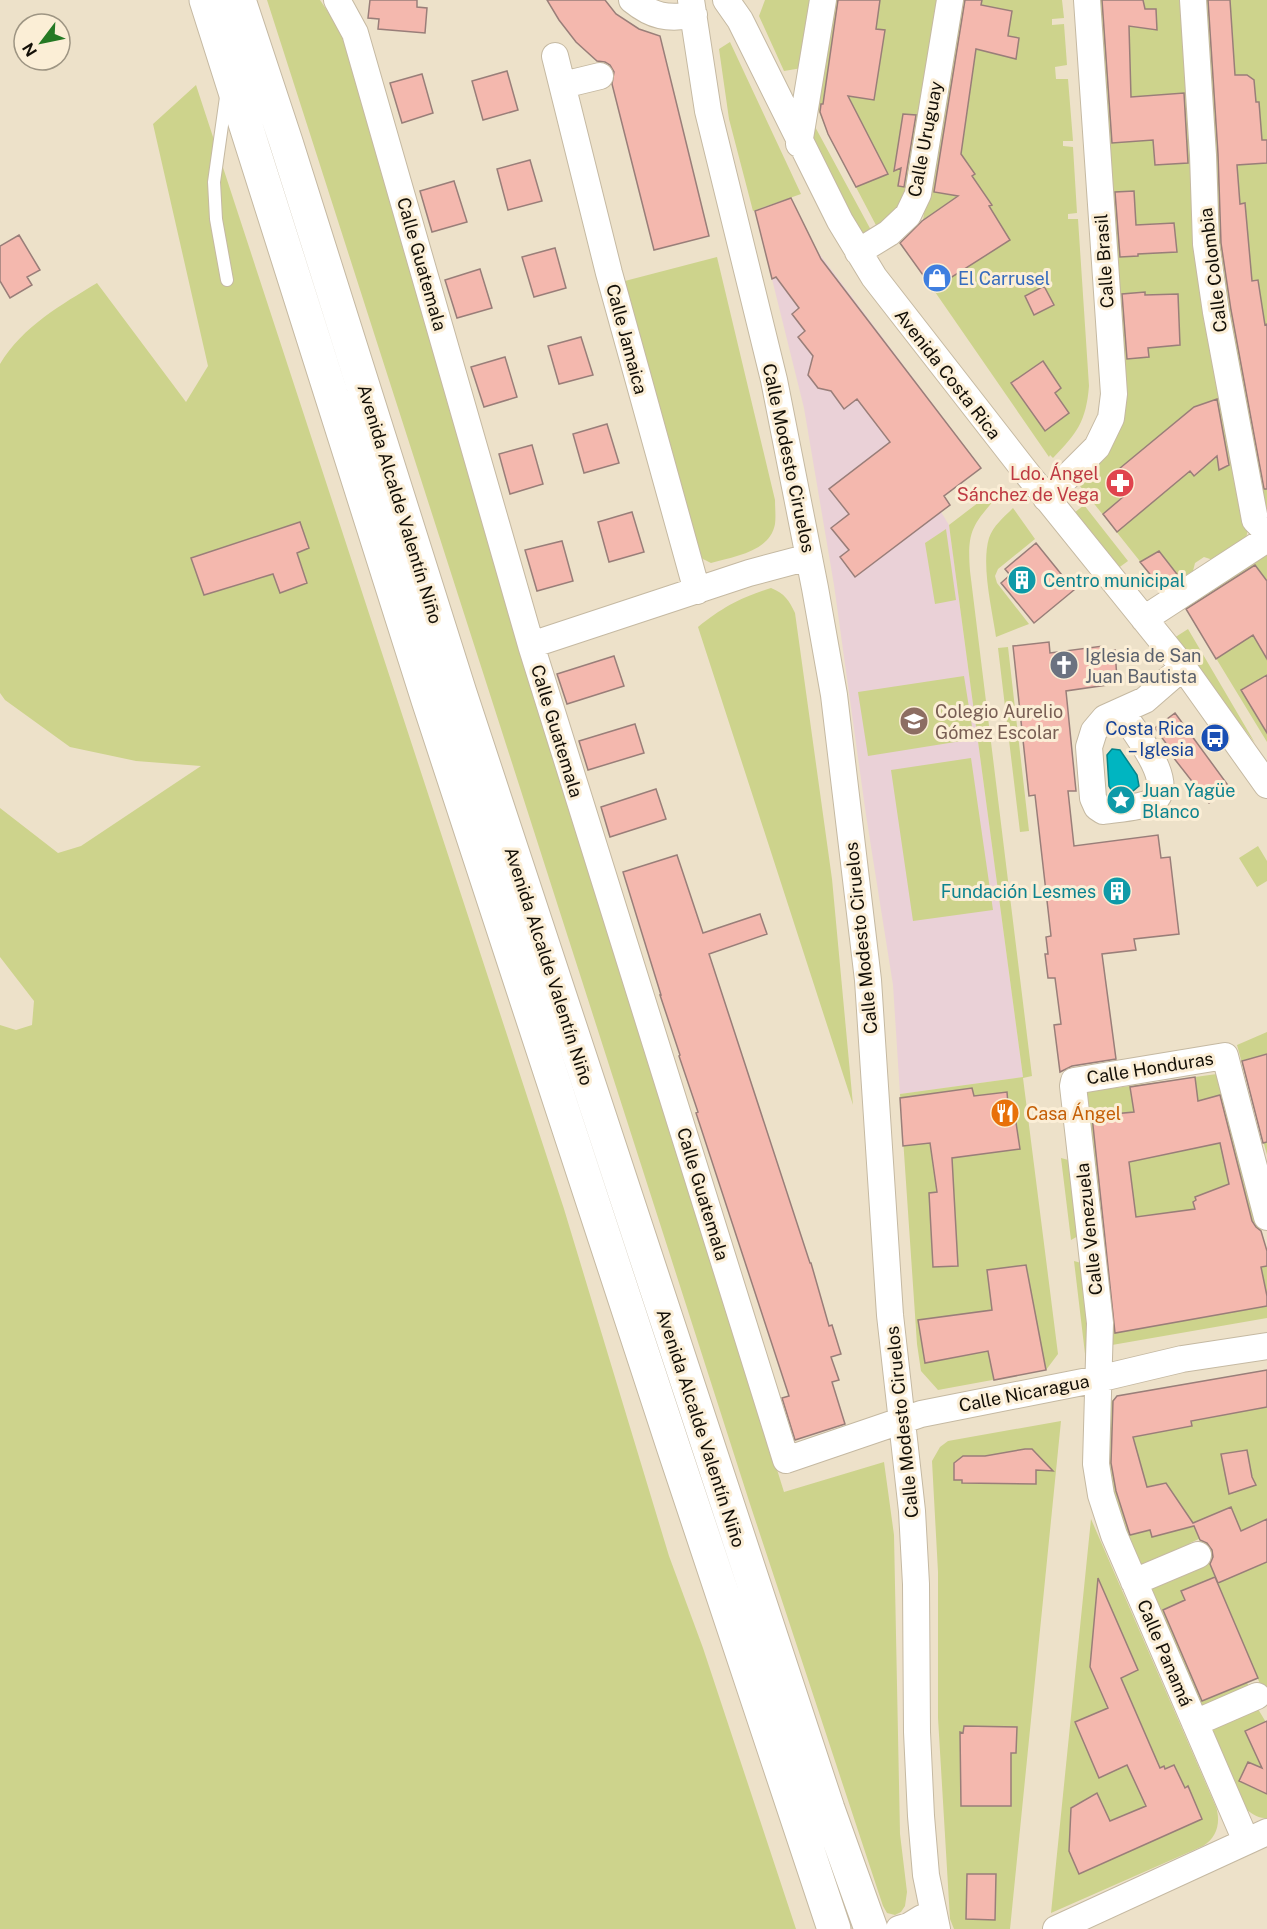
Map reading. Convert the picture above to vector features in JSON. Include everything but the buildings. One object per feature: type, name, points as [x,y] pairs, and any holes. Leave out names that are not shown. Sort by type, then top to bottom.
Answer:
[{"type":"street","name":"Avenida Alcalde Valentín Niño","points":[[206,0],[428,700],[834,1929]]},
{"type":"street","name":"Avenida Alcalde Valentín Niño","points":[[239,0],[463,705],[820,1787],[882,1927]]},
{"type":"street","name":"Calle Guatemala","points":[[337,0],[355,33],[531,645],[786,1460]]},
{"type":"street","points":[[632,0],[656,15],[673,18],[715,4]]},
{"type":"street","points":[[800,144],[823,0]]},
{"type":"street","name":"Calle Uruguay","points":[[858,252],[889,233],[908,215],[918,194],[950,0]]},
{"type":"street","name":"Calle Brasil","points":[[1046,498],[1097,447],[1111,418],[1114,394],[1087,0]]},
{"type":"street","name":"Calle Colombia","points":[[1193,0],[1206,244],[1214,300],[1255,520],[1267,532]]},
{"type":"street","name":"Calle Modesto Ciruelos","points":[[715,4],[708,111],[774,380],[809,557],[834,695],[868,980],[892,1335],[912,1511],[916,1584],[917,1732],[926,1875],[926,1925],[882,1927]]},
{"type":"street","name":"Avenida Costa Rica","points":[[715,4],[800,144],[858,252],[888,298],[1183,667],[1267,784]]},
{"type":"street","name":"Calle Jamaica","points":[[555,56],[609,273],[697,591]]},
{"type":"street","points":[[562,85],[600,75]]},
{"type":"street","points":[[1144,619],[1267,539]]},
{"type":"street","points":[[531,645],[749,573],[809,557]]},
{"type":"street","points":[[1121,711],[1145,700],[1183,667]]},
{"type":"street","name":"Calle Honduras","points":[[1074,1081],[1226,1056],[1267,1217]]},
{"type":"street","name":"Calle Venezuela","points":[[1074,1081],[1100,1323],[1098,1378]]},
{"type":"street","name":"Calle Nicaragua","points":[[786,1460],[902,1419],[950,1407],[1182,1359],[1267,1346]]},
{"type":"street","name":"Calle Panamá","points":[[1098,1378],[1096,1464],[1101,1495],[1114,1534],[1195,1723],[1256,1837]]},
{"type":"street","name":"Calle Panamá","points":[[1134,1582],[1198,1555]]},
{"type":"street","name":"Calle Panamá","points":[[1195,1723],[1257,1696]]},
{"type":"street","points":[[1056,1929],[1256,1837]]},
{"type":"lane","points":[[227,280],[216,219],[214,182],[229,75]]},
{"type":"shaded area","name":"Colegio Aurelio Gómez Escolar","points":[[818,252],[981,468],[944,495],[950,505],[941,512],[949,525],[1023,1077],[900,1094],[893,985],[866,815],[834,585],[804,408],[772,279]]},
{"type":"green space","points":[[267,0],[320,0],[345,37],[620,967],[784,1492],[884,1462],[894,1535],[900,1834],[907,1892],[905,1906],[895,1915],[887,1913],[883,1906],[750,1504]]},
{"type":"green space","points":[[765,0],[813,0],[802,68],[784,71],[759,16]]},
{"type":"green space","points":[[832,0],[943,0],[912,194],[878,229],[828,134],[816,104]]},
{"type":"green space","points":[[958,0],[1062,0],[1064,18],[1052,19],[1052,25],[1064,24],[1067,65],[1055,67],[1056,79],[1068,79],[1073,141],[1063,141],[1063,146],[1073,147],[1077,213],[1068,214],[1068,219],[1078,219],[1089,386],[1083,418],[1079,426],[1053,458],[1050,455],[1049,457],[933,289],[959,272],[923,220]]},
{"type":"green space","points":[[1098,0],[1184,0],[1248,527],[1246,540],[1213,560],[1204,557],[1195,563],[1193,571],[1162,589],[1076,481],[1122,420]]},
{"type":"green space","points":[[1198,0],[1267,0],[1267,515],[1225,321]]},
{"type":"green space","points":[[730,42],[801,194],[753,211],[729,119],[719,49]]},
{"type":"green space","points":[[196,85],[564,1209],[669,1556],[703,1648],[796,1929],[0,1929],[0,1025],[16,1030],[32,1025],[34,1001],[0,957],[0,808],[58,853],[81,846],[201,766],[136,761],[70,747],[5,700],[0,693],[0,364],[31,327],[97,283],[186,402],[208,366],[153,124]]},
{"type":"green space","points":[[813,123],[872,232],[859,236],[810,140]]},
{"type":"green space","points":[[717,257],[775,500],[775,524],[772,533],[759,547],[711,563],[699,557],[621,282]]},
{"type":"green space","points":[[997,497],[973,530],[969,547],[970,571],[1032,1076],[1023,1078],[1058,1354],[1046,1370],[938,1390],[921,1371],[917,1344],[900,1094],[1023,1077],[949,525],[983,499]]},
{"type":"green space","points":[[1084,505],[1128,561],[1117,569],[1074,513]]},
{"type":"green space","points":[[1013,508],[1035,539],[998,569],[995,576],[997,583],[1029,624],[996,637],[988,587],[987,549],[993,530]]},
{"type":"green space","points":[[946,529],[956,600],[935,604],[925,543]]},
{"type":"green space","points":[[1267,553],[1267,742],[1183,604]]},
{"type":"green space","points":[[771,588],[786,598],[795,613],[832,879],[853,1105],[698,627],[732,604]]},
{"type":"green space","points":[[1188,629],[1255,743],[1174,638]]},
{"type":"green space","points":[[1008,647],[1029,831],[1020,832],[998,648]]},
{"type":"green space","points":[[964,676],[974,739],[868,756],[858,692]]},
{"type":"green space","points":[[971,758],[993,910],[913,921],[891,770]]},
{"type":"green space","points":[[1258,846],[1267,861],[1267,881],[1257,887],[1239,858]]},
{"type":"green space","points":[[1267,1032],[1267,1155],[1237,1045]]},
{"type":"green space","points":[[1217,1074],[1267,1251],[1267,1318],[1112,1345],[1086,1128],[1091,1127],[1090,1114],[1085,1114],[1086,1092]]},
{"type":"green space","points":[[1061,1158],[1072,1161],[1080,1235],[1071,1240]]},
{"type":"green space","points":[[1074,1261],[1085,1264],[1092,1361],[1086,1362]]},
{"type":"green space","points":[[1267,1370],[1267,1699],[1251,1664],[1241,1669],[1249,1687],[1202,1713],[1147,1580],[1206,1553],[1199,1539],[1190,1543],[1187,1556],[1143,1573],[1125,1537],[1106,1463],[1107,1406],[1117,1396]]},
{"type":"green space","points":[[1061,1421],[1010,1929],[954,1929],[950,1919],[938,1718],[938,1572],[932,1461],[940,1447],[948,1441]]},
{"type":"green space","points":[[1091,1519],[1216,1807],[1218,1824],[1212,1839],[1203,1846],[1051,1913]]},
{"type":"green space","points":[[1255,1704],[1267,1724],[1267,1818],[1257,1816],[1243,1807],[1208,1724]]},
{"type":"water","points":[[1112,749],[1120,750],[1137,775],[1139,786],[1133,791],[1113,793],[1109,786],[1107,755]]},
{"type":"place","name":"El Carrusel","points":[[937,278]]},
{"type":"place","name":"Ldo. Ángel Sánchez de Vega","points":[[1120,483]]},
{"type":"place","name":"Centro municipal","points":[[1022,580]]},
{"type":"place","name":"Iglesia de San Juan Bautista","points":[[1064,665]]},
{"type":"place","name":"Colegio Aurelio Gómez Escolar","points":[[914,721]]},
{"type":"place","name":"Costa Rica – Iglesia","points":[[1215,738]]},
{"type":"place","name":"Juan Yagüe Blanco","points":[[1121,800]]},
{"type":"place","name":"Fundación Lesmes","points":[[1117,891]]},
{"type":"place","name":"Casa Ángel","points":[[1005,1113]]}]
